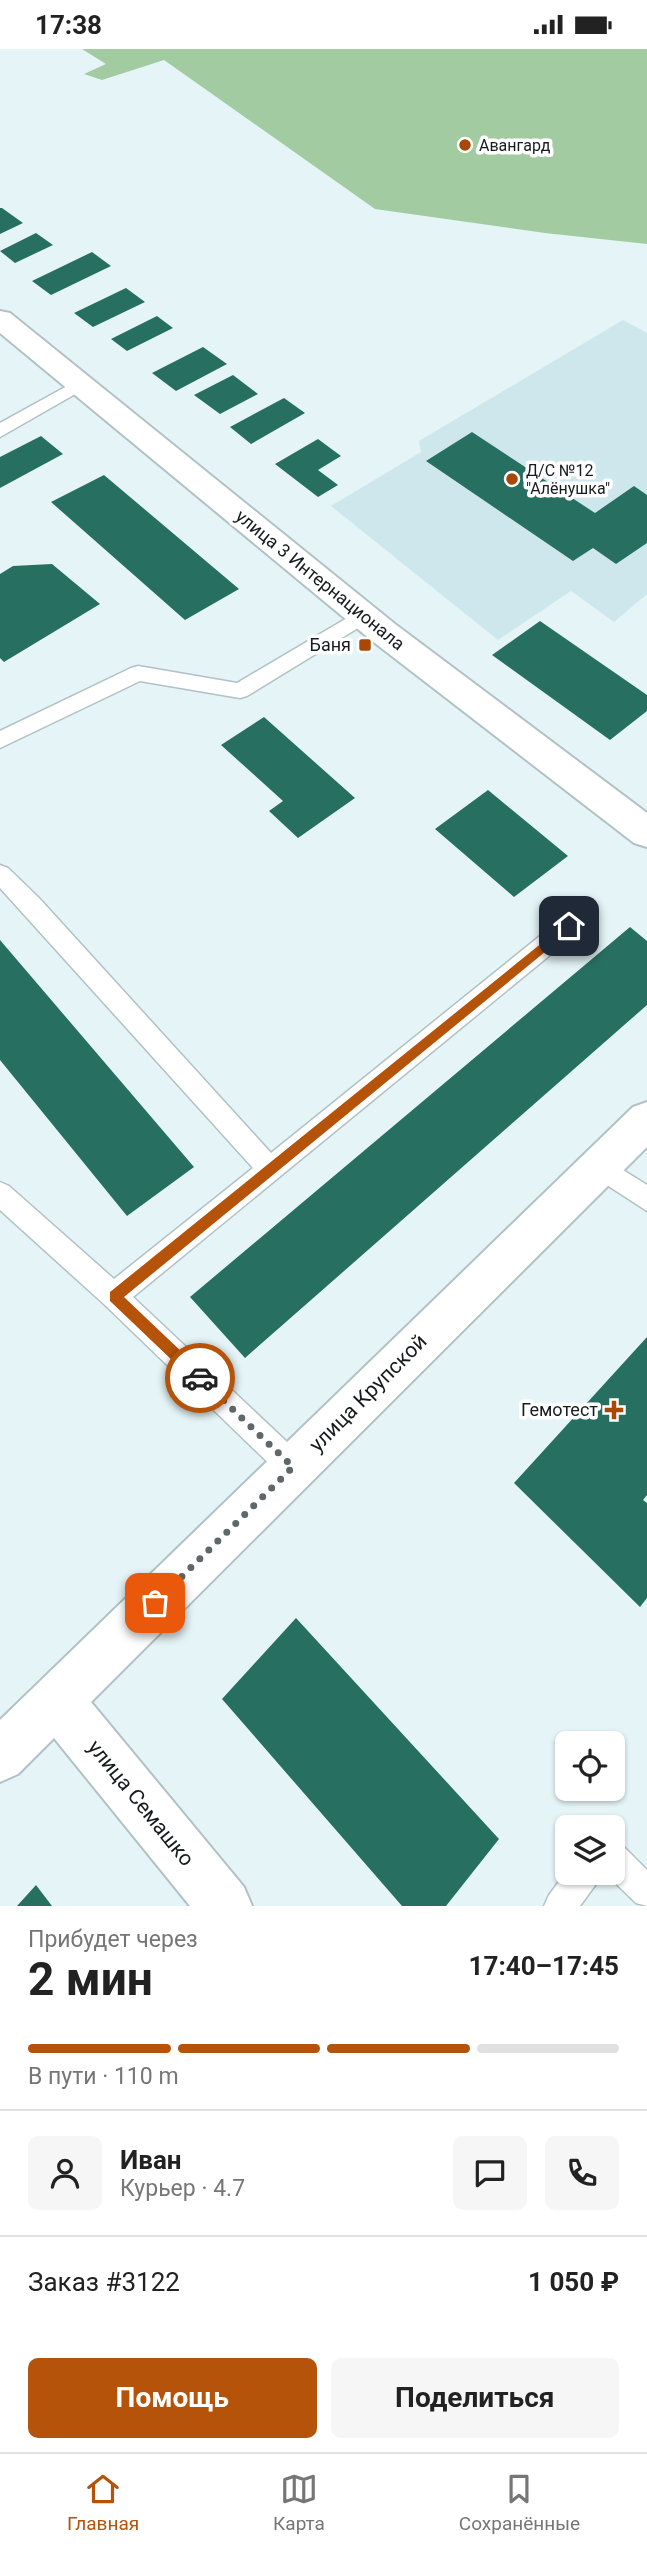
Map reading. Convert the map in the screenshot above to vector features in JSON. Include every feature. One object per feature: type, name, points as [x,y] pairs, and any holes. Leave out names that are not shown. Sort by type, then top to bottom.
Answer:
[{"type":"street","name":"улица 3 Интернационала","points":[[0,319],[364,615],[647,833]]},
{"type":"street","name":"улица Крупской","points":[[0,1756],[647,1120]]},
{"type":"street","name":"улица Семашко","points":[[57,1700],[225,1906]]},
{"type":"lane","points":[[0,431],[78,385]]},
{"type":"lane","points":[[0,740],[138,673],[240,691],[364,615]]},
{"type":"lane","points":[[0,874],[31,904],[270,1169]]},
{"type":"lane","points":[[114,1296],[569,926]]},
{"type":"lane","points":[[599,1166],[647,1199]]},
{"type":"lane","points":[[0,1193],[114,1296],[293,1467]]},
{"type":"lane","points":[[625,1870],[647,1892]]},
{"type":"lane","points":[[560,1906],[576,1885]]},
{"type":"shaded area","name":"Д/С №12 \"Алёнушка\"","points":[[623,320],[647,333],[647,594],[614,622],[571,591],[498,640],[331,506],[421,452],[419,441]]},
{"type":"green space","name":"Авангард","points":[[82,49],[647,49],[647,244],[545,233],[375,209],[164,60],[102,80],[84,74],[106,64]]},
{"type":"building","points":[[2,208],[23,223],[0,234]]},
{"type":"building","points":[[36,233],[53,245],[15,263],[0,251]]},
{"type":"building","points":[[92,252],[111,266],[51,295],[32,281]]},
{"type":"building","points":[[126,288],[145,302],[93,327],[74,313]]},
{"type":"building","points":[[157,316],[173,328],[127,351],[111,339]]},
{"type":"building","points":[[203,347],[227,364],[176,391],[152,373]]},
{"type":"building","points":[[233,375],[258,394],[220,414],[194,395]]},
{"type":"building","points":[[284,398],[305,413],[251,444],[230,427]]},
{"type":"building","points":[[472,432],[595,513],[634,486],[647,495],[647,543],[616,564],[593,548],[573,561],[426,461]]},
{"type":"building","points":[[41,436],[63,454],[0,488],[0,457]]},
{"type":"building","points":[[318,439],[341,456],[318,470],[338,485],[318,497],[275,464]]},
{"type":"building","points":[[104,475],[239,589],[185,620],[51,502]]},
{"type":"building","points":[[52,564],[100,604],[4,662],[0,658],[0,574],[13,566]]},
{"type":"building","points":[[540,621],[647,695],[647,711],[610,740],[492,655]]},
{"type":"building","points":[[264,717],[355,798],[298,838],[269,811],[283,801],[221,745]]},
{"type":"building","points":[[488,790],[568,856],[514,897],[435,829]]},
{"type":"building","points":[[630,927],[647,941],[647,1005],[245,1358],[190,1297]]},
{"type":"building","points":[[0,940],[194,1167],[127,1216],[0,1060]]},
{"type":"building","name":"Гемотест","points":[[647,1337],[647,1495],[643,1500],[647,1503],[647,1598],[640,1607],[514,1483]]},
{"type":"building","points":[[296,1618],[499,1839],[446,1906],[402,1906],[222,1699]]},
{"type":"building","points":[[36,1885],[52,1906],[17,1906]]},
{"type":"way so far","points":[[155,1603],[293,1467],[200,1378]]},
{"type":"place","name":"Авангард","points":[[465,145]]},
{"type":"place","name":"Д/С №12 \"Алёнушка\"","points":[[512,479]]},
{"type":"place","name":"Баня","points":[[365,645]]},
{"type":"place","name":"Гемотест","points":[[614,1410]]},
{"type":"route","points":[[200,1378],[114,1296],[569,926]]}]
